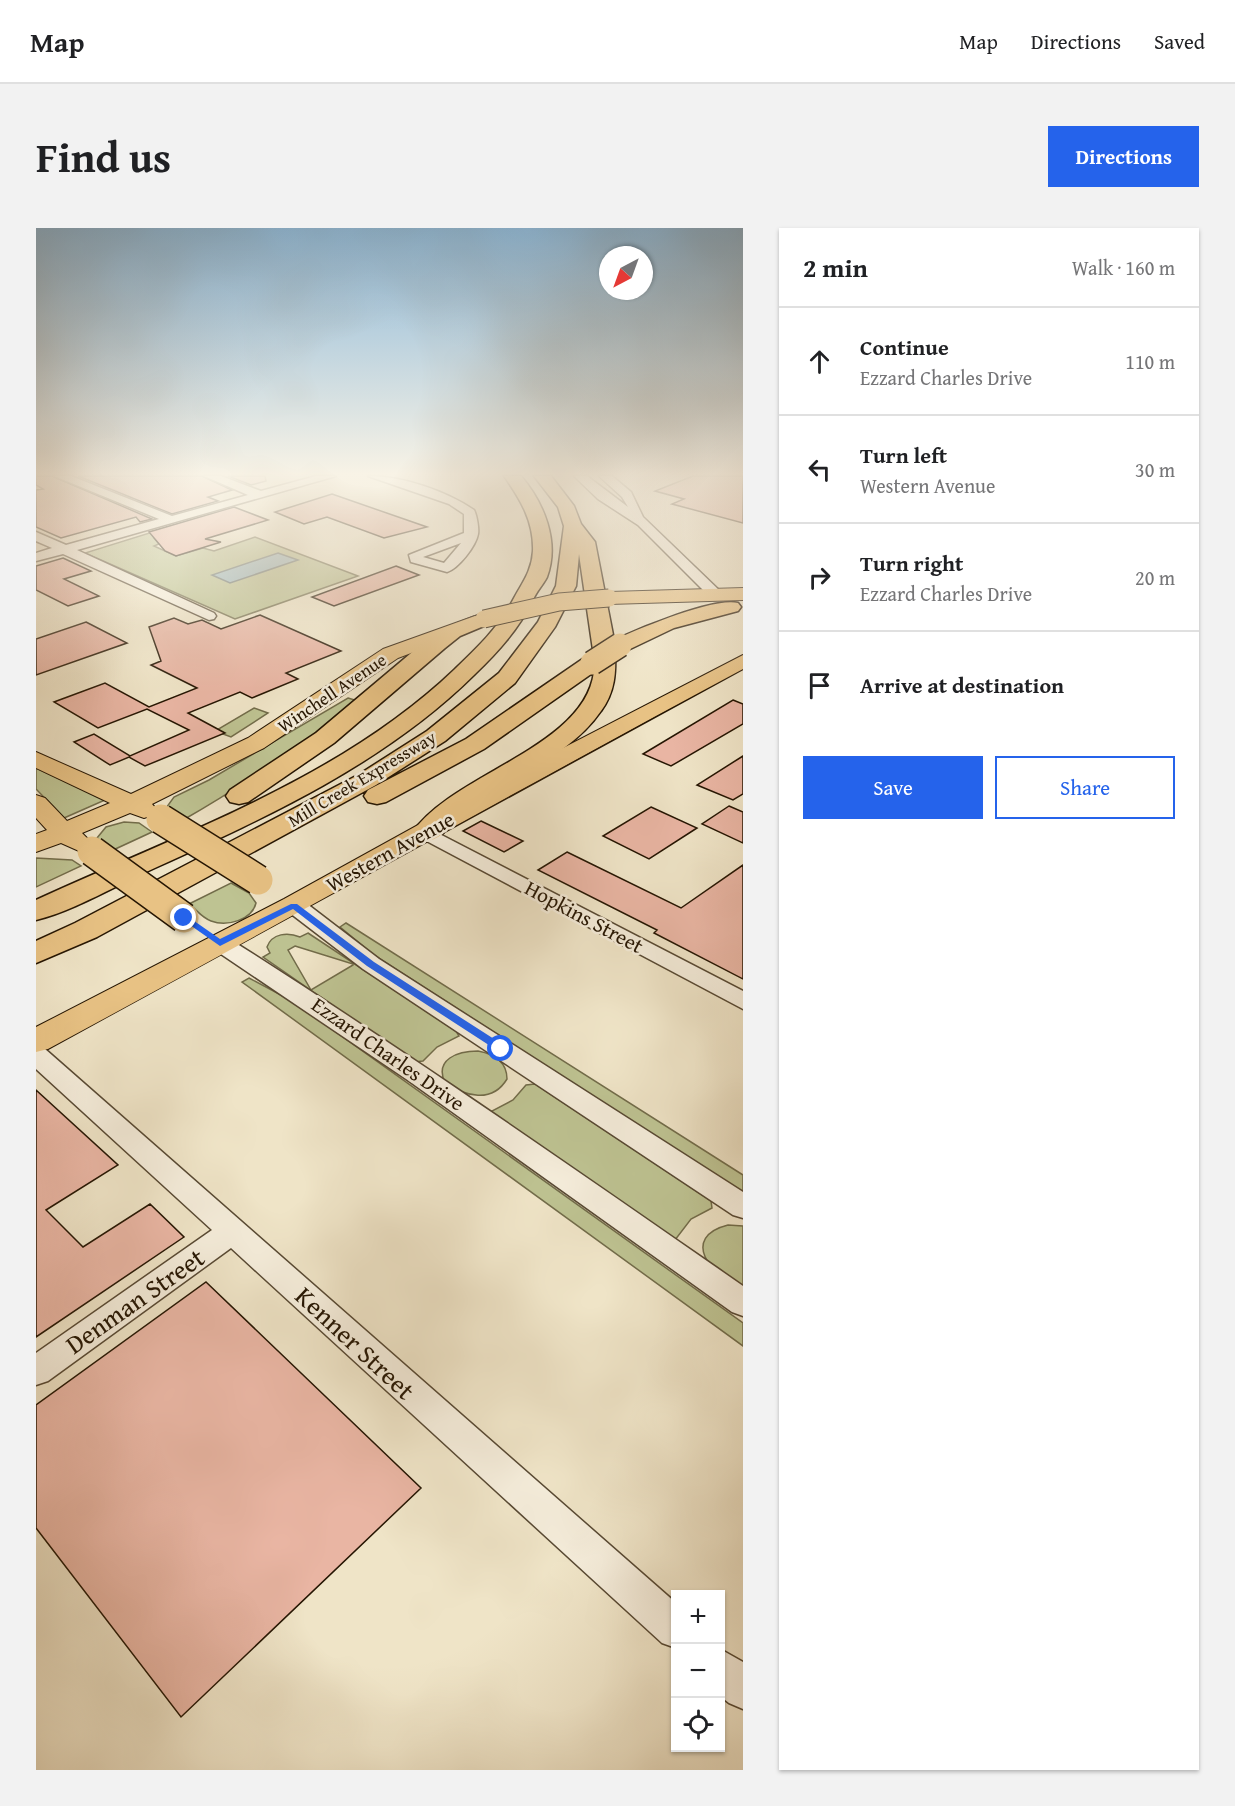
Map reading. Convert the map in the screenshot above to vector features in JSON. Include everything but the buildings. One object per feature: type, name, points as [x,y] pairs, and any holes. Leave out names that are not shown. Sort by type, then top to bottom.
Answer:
[{"type":"highway","name":"Mill Creek Expressway","points":[[47,905],[252,811],[333,768],[411,719],[464,676],[513,621],[536,578],[542,559],[541,548]]},
{"type":"highway","name":"Mill Creek Expressway","points":[[36,952],[86,930],[367,780],[436,736],[507,678],[548,623],[566,585],[570,548]]},
{"type":"highway","points":[[426,833],[456,806],[534,757],[575,726],[591,709],[600,694],[605,674],[604,645],[587,548]]},
{"type":"highway","points":[[86,930],[306,831],[405,782],[475,744],[620,645],[667,624],[736,601]]},
{"type":"highway","points":[[47,905],[262,782],[325,738],[437,643],[453,632],[484,619]]},
{"type":"main road","points":[[694,574],[736,601]]},
{"type":"main road","name":"Winchell Avenue","points":[[36,844],[212,767],[255,744],[390,654],[434,635],[484,619],[548,604],[609,598],[736,601]]},
{"type":"main road","name":"Western Avenue","points":[[36,1041],[294,905],[485,798],[739,665]]},
{"type":"main road","points":[[36,759],[132,802],[294,905]]},
{"type":"main road","name":"Ezzard Charles Drive","points":[[36,803],[64,833],[220,943]]},
{"type":"street","points":[[36,557],[68,548]]},
{"type":"street","points":[[668,548],[694,574],[736,601]]},
{"type":"street","points":[[64,549],[209,616]]},
{"type":"street","name":"Hopkins Street","points":[[426,833],[743,1001]]},
{"type":"street","points":[[294,905],[370,964],[743,1207]]},
{"type":"street","name":"Ezzard Charles Drive","points":[[220,943],[304,995],[743,1302]]},
{"type":"street","name":"Kenner Street","points":[[36,1055],[671,1625]]},
{"type":"street","name":"Denman Street","points":[[36,1371],[233,1231]]},
{"type":"street","points":[[725,1673],[743,1689]]},
{"type":"green space","points":[[101,548],[158,548],[176,556],[203,548],[214,551],[223,548],[284,548],[358,576],[235,619],[85,553]]},
{"type":"green space","points":[[348,698],[358,701],[273,763],[207,806],[183,820],[166,808],[174,797],[209,780]]},
{"type":"green space","points":[[254,708],[268,713],[231,737],[215,731]]},
{"type":"green space","points":[[36,768],[105,800],[64,818],[36,789]]},
{"type":"green space","points":[[124,822],[139,823],[152,832],[111,851],[97,838],[106,827]]},
{"type":"green space","points":[[36,858],[72,860],[81,866],[36,887]]},
{"type":"green space","points":[[231,883],[249,893],[256,903],[250,914],[238,921],[217,923],[211,921],[204,918],[189,904]]},
{"type":"green space","points":[[346,923],[743,1175],[743,1193],[374,955],[340,927]]},
{"type":"green space","points":[[308,933],[456,1031],[459,1036],[437,1047],[423,1061],[414,1062],[263,957],[270,953],[267,947],[276,936],[290,934],[300,937]],"holes":[[[295,946],[353,964],[311,990],[288,950]]]},
{"type":"green space","points":[[249,978],[294,1002],[743,1323],[743,1346],[242,982]]},
{"type":"green space","points":[[478,1051],[494,1056],[505,1067],[507,1079],[501,1087],[486,1095],[478,1095],[469,1094],[445,1083],[442,1075],[445,1062],[456,1055]]},
{"type":"green space","points":[[535,1084],[711,1201],[712,1208],[691,1219],[675,1240],[490,1112],[513,1100],[526,1085]]},
{"type":"green space","points":[[728,1225],[743,1226],[743,1285],[720,1274],[705,1257],[703,1247],[705,1238]]},
{"type":"water","points":[[278,553],[298,560],[230,583],[212,575]]},
{"type":"route","points":[[184,918],[220,943],[294,905],[370,964],[501,1049]]}]
